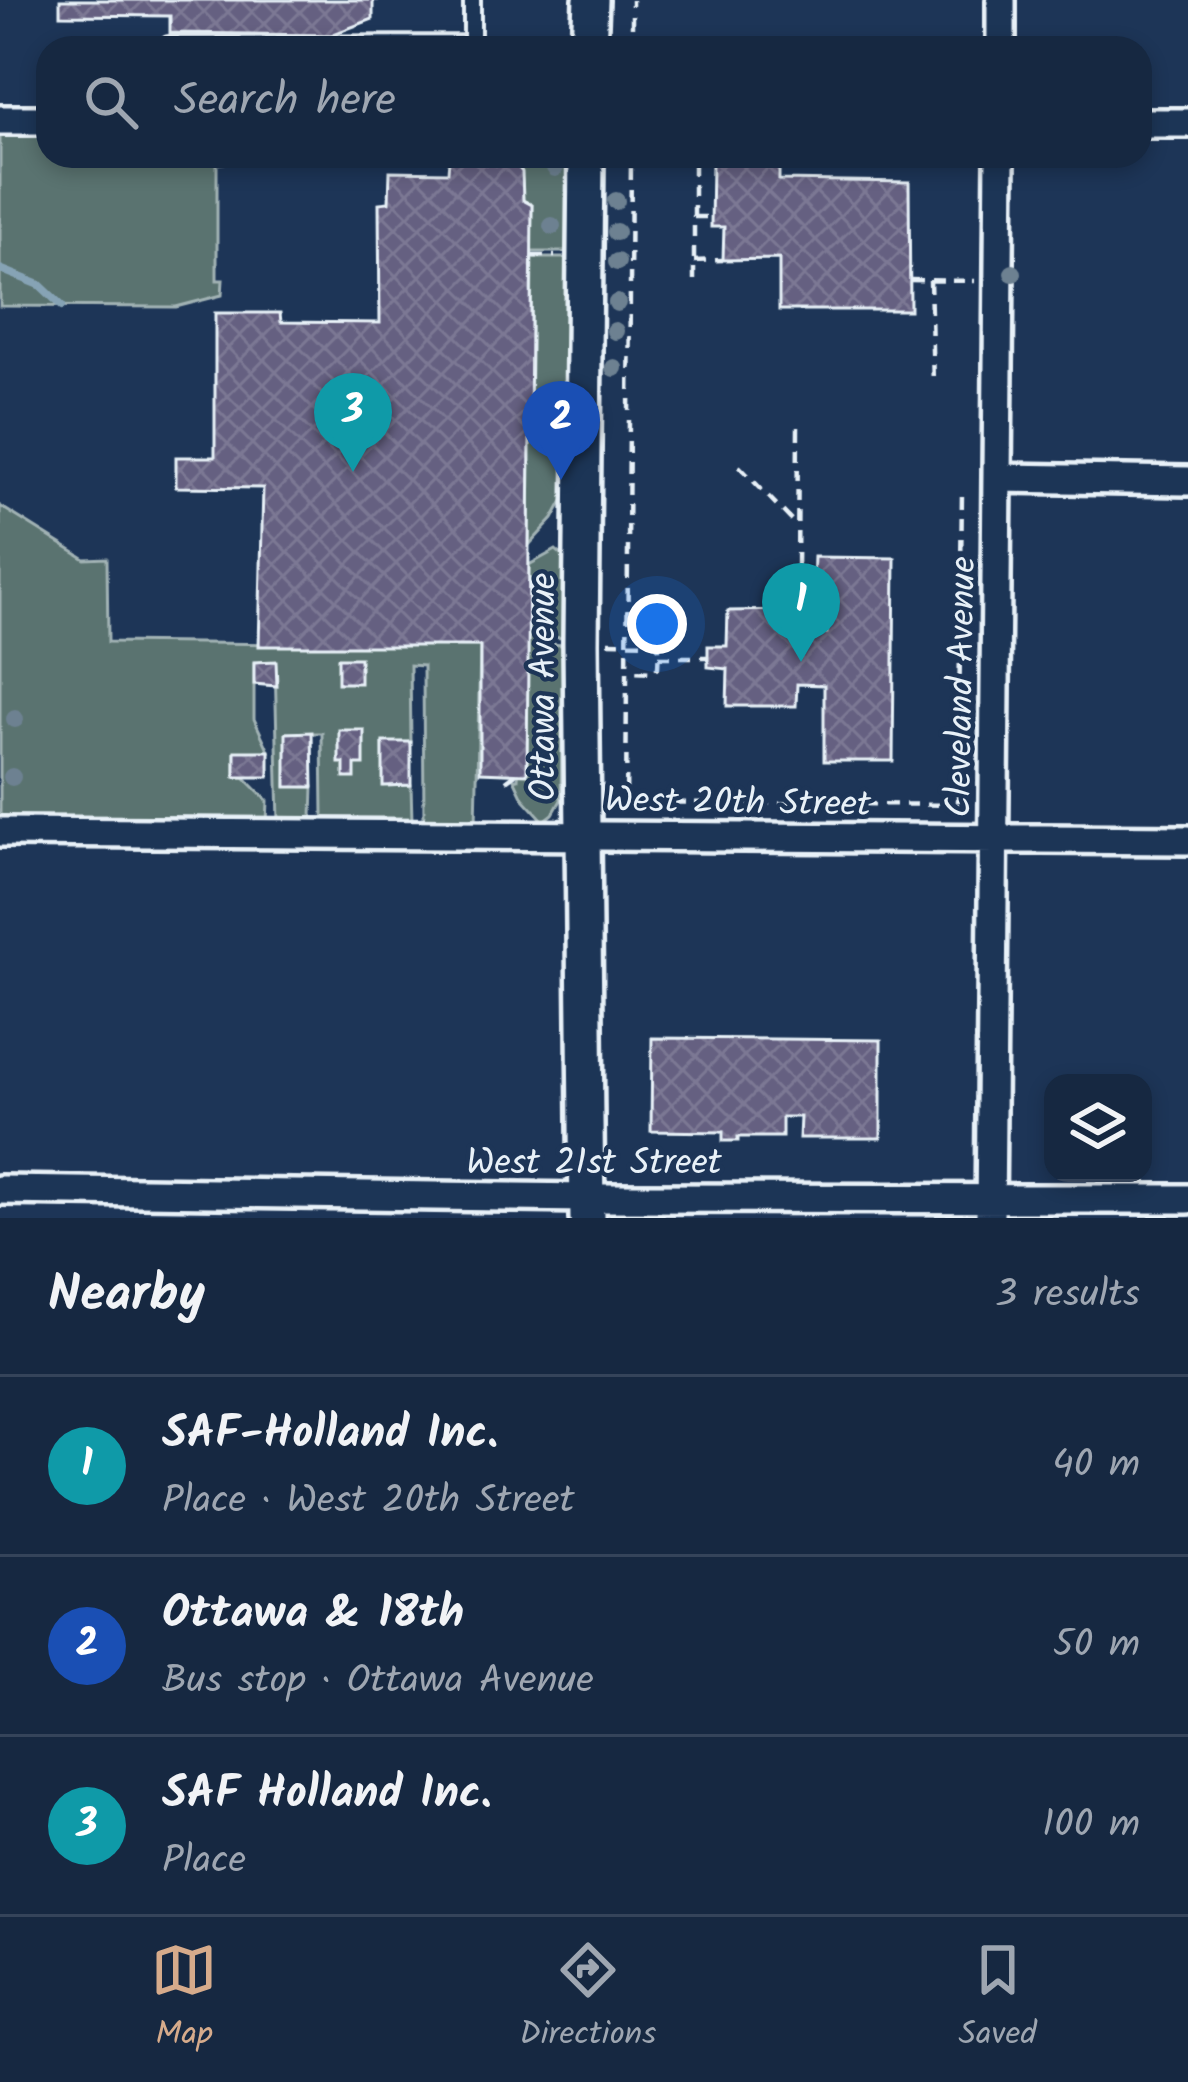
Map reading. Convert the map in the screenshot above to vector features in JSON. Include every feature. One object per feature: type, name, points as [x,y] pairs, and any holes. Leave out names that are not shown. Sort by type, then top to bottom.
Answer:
[{"type":"street","points":[[590,36],[591,0]]},
{"type":"street","points":[[1001,0],[1001,36]]},
{"type":"street","points":[[0,120],[36,120]]},
{"type":"street","points":[[1152,123],[1188,123]]},
{"type":"street","name":"Ottawa Avenue","points":[[586,168],[581,818],[587,1208]]},
{"type":"street","name":"Cleveland Avenue","points":[[991,1208],[1000,168]]},
{"type":"street","points":[[998,478],[1188,481]]},
{"type":"street","name":"West 20th Street","points":[[0,832],[581,818],[627,835],[1188,840]]},
{"type":"street","name":"West 21st Street","points":[[0,1190],[587,1208],[991,1208],[1188,1199]]},
{"type":"lane","points":[[472,0],[472,36]]},
{"type":"path","points":[[632,0],[632,36]]},
{"type":"path","points":[[627,835],[631,168]]},
{"type":"path","points":[[694,168],[694,280]]},
{"type":"path","points":[[694,217],[712,217]]},
{"type":"path","points":[[694,261],[723,260]]},
{"type":"path","points":[[910,280],[999,282]]},
{"type":"path","points":[[930,280],[933,383]]},
{"type":"path","points":[[798,428],[797,577],[807,588],[828,581]]},
{"type":"path","points":[[739,466],[797,526]]},
{"type":"path","points":[[958,838],[962,492]]},
{"type":"path","points":[[659,657],[708,657]]},
{"type":"path","points":[[506,781],[517,773]]},
{"type":"path","points":[[581,818],[626,803],[993,805]]},
{"type":"green space","points":[[0,129],[36,129],[36,168],[217,168],[217,280],[223,280],[222,295],[176,307],[0,306]]},
{"type":"green space","points":[[521,168],[566,168],[568,252],[531,252],[532,205],[523,200]]},
{"type":"green space","points":[[532,258],[568,258],[565,497],[529,545]]},
{"type":"green space","points":[[0,506],[85,559],[107,558],[108,642],[480,646],[476,825],[427,825],[424,819],[423,666],[410,665],[411,742],[383,743],[384,786],[411,785],[412,821],[408,825],[327,824],[322,733],[287,733],[286,786],[313,787],[312,817],[305,824],[279,823],[275,662],[254,663],[254,719],[269,751],[235,752],[235,777],[244,777],[268,801],[267,822],[0,822]]},
{"type":"green space","points":[[556,550],[565,558],[563,638],[553,637],[529,578],[529,565]]},
{"type":"green space","points":[[529,591],[548,644],[563,645],[561,800],[544,821],[523,798],[514,779],[518,779]]},
{"type":"building","points":[[60,0],[373,0],[373,19],[331,35],[170,33],[170,16],[60,15]]},
{"type":"building","points":[[448,168],[519,168],[523,200],[532,205],[527,774],[480,772],[480,646],[259,646],[263,488],[176,487],[176,457],[215,457],[215,313],[280,313],[281,322],[380,323],[379,203],[389,202],[390,171],[448,172]]},
{"type":"building","points":[[712,168],[779,168],[779,180],[909,182],[910,310],[779,310],[779,259],[723,260],[724,227],[711,227]]},
{"type":"building","points":[[814,557],[895,558],[893,761],[824,761],[824,685],[797,684],[796,706],[727,706],[728,669],[708,667],[708,646],[727,646],[728,611],[797,610],[796,634],[827,633],[828,581],[813,581]]},
{"type":"building","points":[[338,658],[360,658],[360,683],[338,683]]},
{"type":"building","points":[[276,661],[277,686],[254,684],[254,662]]},
{"type":"building","points":[[339,730],[364,730],[364,765],[355,765],[355,778],[344,778],[344,763],[339,763]]},
{"type":"building","points":[[312,732],[313,787],[286,787],[286,733]]},
{"type":"building","points":[[383,742],[411,742],[411,785],[383,786]]},
{"type":"building","points":[[235,751],[269,751],[269,777],[235,777]]},
{"type":"building","points":[[652,1038],[881,1040],[881,1138],[799,1138],[800,1117],[782,1117],[782,1137],[723,1141],[723,1132],[651,1131]]},
{"type":"waterway","points":[[0,269],[40,285],[62,306]]},
{"type":"place","name":"SAF Holland Inc.","points":[[353,472]]},
{"type":"place","name":"Ottawa & 18th","points":[[561,480]]},
{"type":"place","name":"SAF-Holland Inc.","points":[[801,662]]}]
